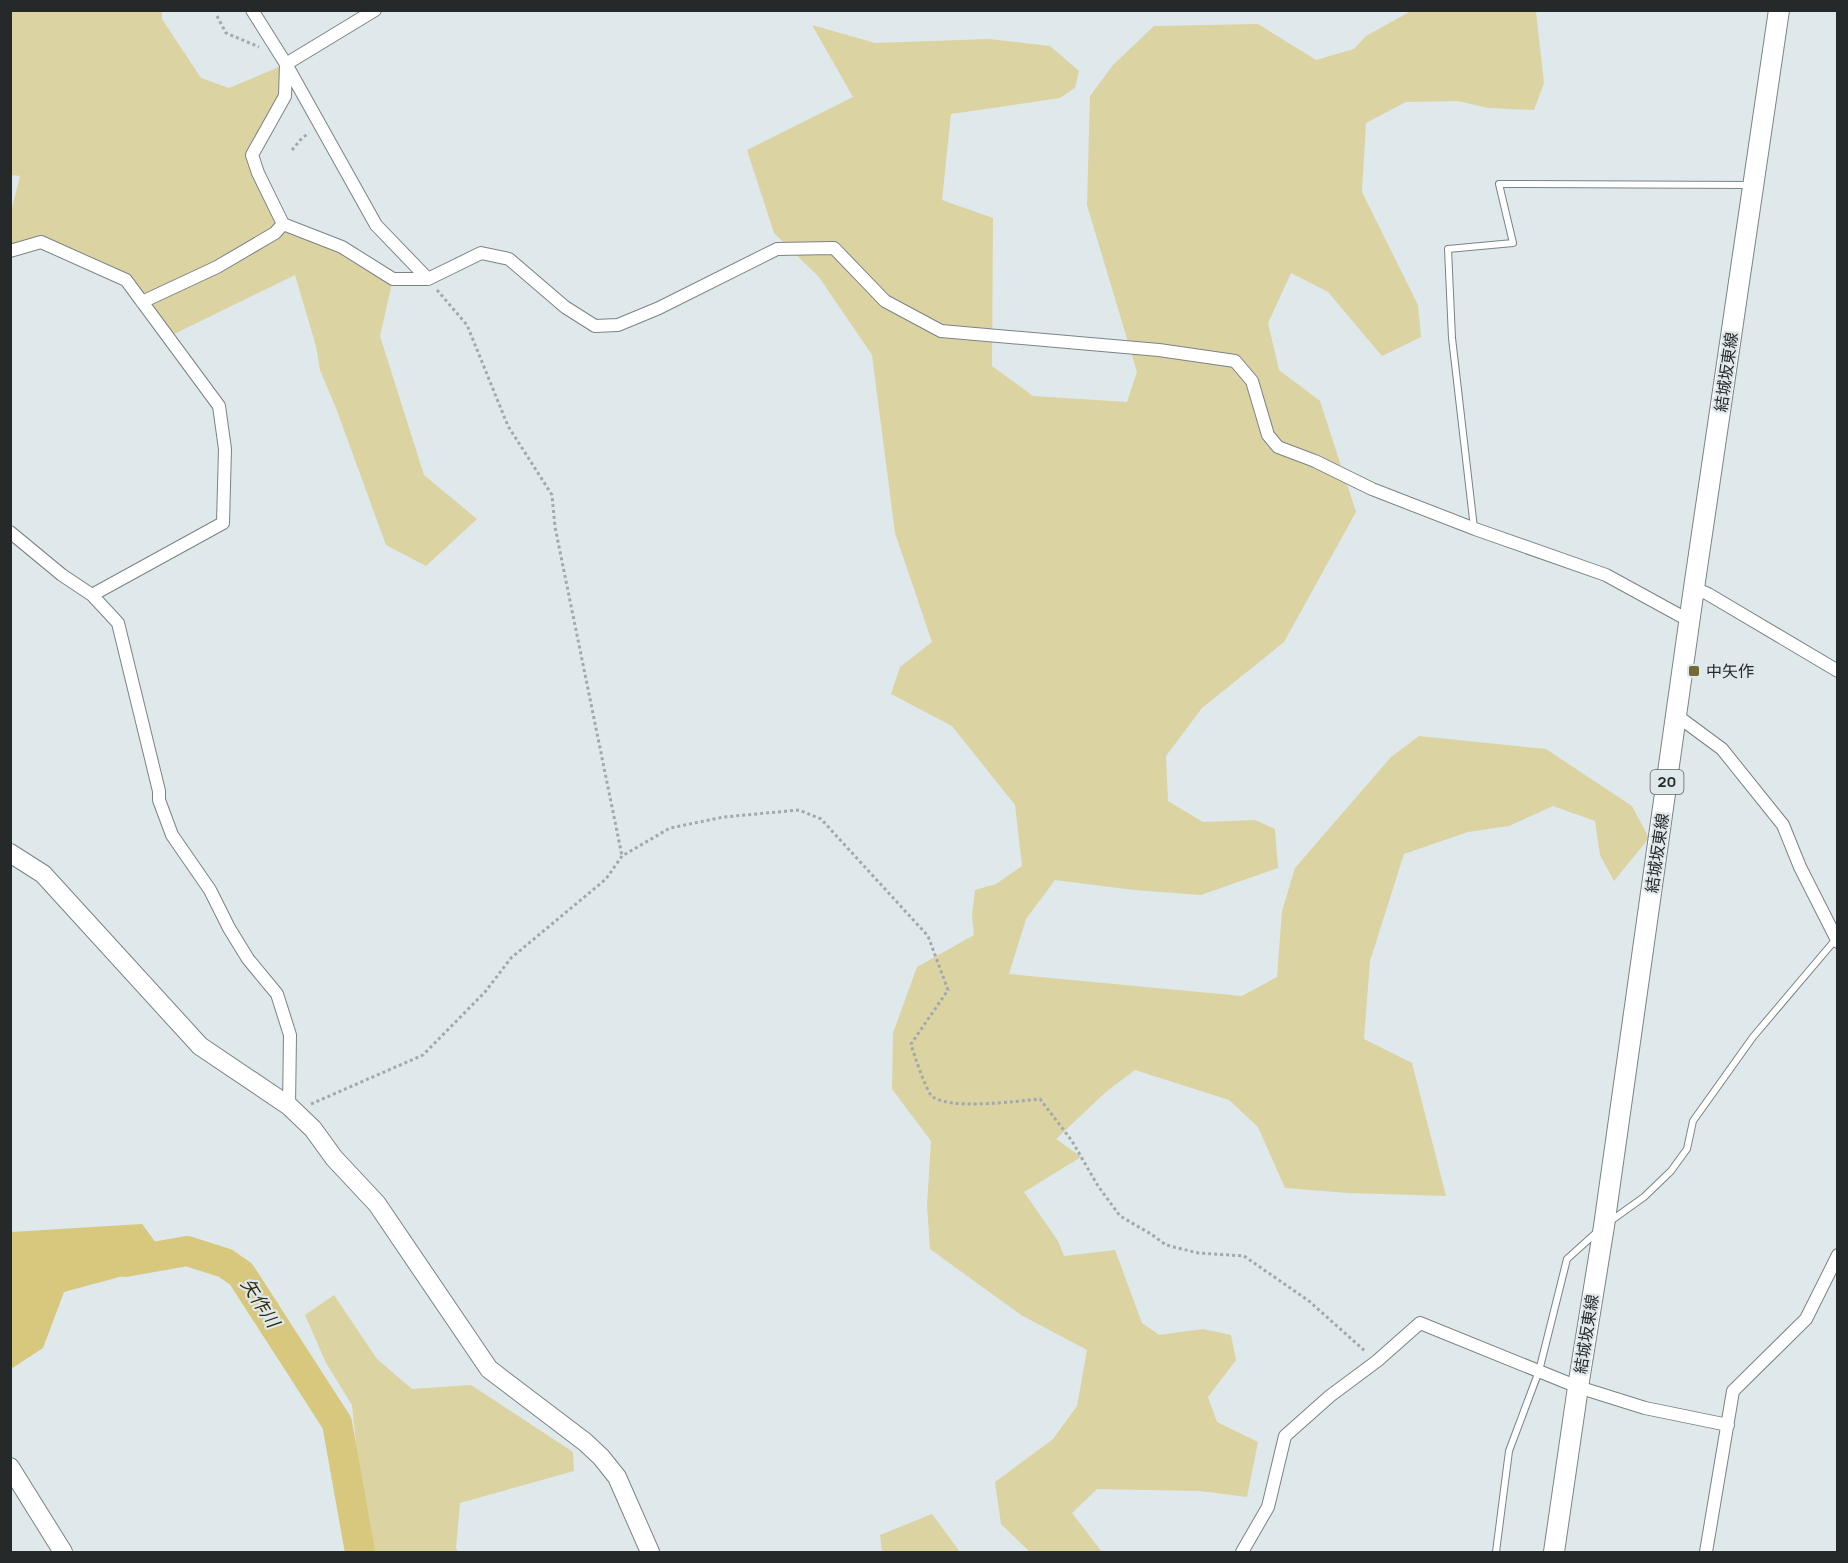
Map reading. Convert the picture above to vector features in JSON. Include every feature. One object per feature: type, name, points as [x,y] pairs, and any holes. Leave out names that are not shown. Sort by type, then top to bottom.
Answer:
[{"type":"main road","name":"結城坂東線","points":[[1554,1552],[1604,1226],[1779,10]]},
{"type":"street","points":[[252,10],[286,64],[376,225],[428,279]]},
{"type":"street","points":[[286,64],[375,10]]},
{"type":"street","points":[[286,64],[285,96],[252,155],[258,173],[283,224],[342,247],[393,279],[428,279],[481,253],[509,259],[565,307],[595,326],[618,326],[777,249],[834,248],[885,301],[941,331],[1159,350],[1235,361],[1252,381],[1268,435],[1278,447],[1315,461],[1372,489],[1474,529],[1606,575],[1690,621]]},
{"type":"street","points":[[142,302],[217,267],[275,233],[283,224]]},
{"type":"street","points":[[10,251],[41,242],[126,280],[219,406],[225,449],[223,523],[92,595]]},
{"type":"street","points":[[10,532],[62,575],[92,595],[118,623],[159,791],[159,800],[172,835],[210,890],[229,928],[248,958],[277,994],[290,1035],[292,1108]]},
{"type":"street","points":[[1694,588],[1838,671]]},
{"type":"street","points":[[1676,716],[1722,748],[1783,825],[1800,867],[1837,939]]},
{"type":"street","points":[[10,853],[43,874],[200,1046],[292,1108],[313,1130],[334,1158],[377,1204],[489,1370],[585,1442],[601,1457],[617,1478],[650,1552]]},
{"type":"street","points":[[1706,1552],[1733,1391],[1806,1318],[1838,1255]]},
{"type":"street","points":[[1242,1552],[1268,1507],[1285,1436],[1420,1323],[1578,1387],[1646,1408],[1728,1425]]},
{"type":"street","points":[[10,1467],[63,1552]]},
{"type":"lane","points":[[1474,529],[1452,338],[1448,249],[1513,243],[1499,184],[1753,185]]},
{"type":"lane","points":[[1496,1552],[1509,1451],[1539,1371],[1567,1259],[1604,1226],[1644,1197],[1671,1171],[1687,1149],[1693,1121],[1752,1037],[1837,939]]},
{"type":"path","points":[[217,16],[226,33],[259,46],[270,39]]},
{"type":"path","points":[[292,150],[302,138],[321,126]]},
{"type":"path","points":[[428,279],[467,325],[508,426],[552,495],[558,539],[622,856]]},
{"type":"path","points":[[292,1108],[423,1055],[485,992],[511,958],[606,879],[622,856],[670,828],[724,817],[798,810],[821,819],[928,936],[948,990],[911,1044],[914,1058],[931,1096],[942,1102],[962,1104],[1040,1100],[1072,1141],[1098,1186],[1120,1216],[1166,1245],[1198,1253],[1244,1256],[1309,1301],[1377,1361]]},
{"type":"shaded area","points":[[1526,10],[1536,12],[1544,83],[1534,110],[1488,108],[1458,101],[1406,102],[1366,123],[1362,192],[1418,305],[1421,337],[1382,356],[1328,292],[1291,273],[1268,323],[1279,370],[1320,401],[1356,512],[1284,642],[1202,708],[1166,756],[1168,801],[1203,822],[1255,820],[1275,829],[1278,868],[1201,895],[1134,890],[1055,880],[1026,919],[1009,974],[1242,996],[1277,977],[1282,911],[1295,868],[1391,757],[1419,736],[1546,749],[1632,806],[1649,838],[1614,881],[1600,855],[1595,821],[1553,806],[1509,826],[1468,832],[1404,854],[1370,961],[1364,1039],[1412,1063],[1446,1196],[1348,1193],[1285,1188],[1258,1127],[1229,1100],[1135,1070],[1107,1091],[1056,1139],[1081,1157],[1024,1192],[1058,1241],[1064,1256],[1115,1250],[1142,1323],[1159,1335],[1203,1329],[1231,1335],[1236,1360],[1208,1397],[1217,1422],[1258,1442],[1247,1497],[1200,1491],[1097,1489],[1072,1513],[1102,1552],[1030,1552],[1001,1524],[995,1482],[1053,1439],[1077,1406],[1087,1350],[1021,1315],[930,1249],[927,1205],[931,1141],[892,1089],[893,1033],[917,967],[974,935],[972,915],[975,890],[996,884],[1022,866],[1015,805],[952,726],[891,694],[900,667],[932,642],[895,533],[872,355],[819,277],[774,233],[747,150],[853,97],[812,25],[875,43],[989,39],[1050,46],[1079,71],[1075,88],[1060,98],[951,114],[942,200],[993,218],[992,366],[1033,396],[1127,402],[1137,372],[1087,205],[1090,96],[1113,65],[1154,26],[1258,24],[1316,60],[1354,49],[1366,36],[1411,11]]},
{"type":"shaded area","points":[[11,11],[162,11],[162,19],[201,78],[229,88],[286,64],[285,96],[252,155],[283,224],[393,279],[380,336],[424,475],[477,519],[426,566],[386,545],[320,370],[316,346],[295,275],[168,337],[126,280],[41,242],[11,251],[11,212],[20,176],[11,175]]},
{"type":"shaded area","points":[[142,1224],[171,1263],[64,1292],[43,1348],[11,1369],[11,1232]]},
{"type":"shaded area","points":[[334,1295],[377,1359],[412,1389],[471,1385],[573,1452],[574,1471],[460,1503],[456,1548],[458,1552],[367,1552],[352,1405],[326,1363],[305,1315]]},
{"type":"shaded area","points":[[932,1514],[960,1552],[882,1552],[880,1535]]},
{"type":"waterway","name":"矢作川","points":[[125,1262],[187,1251],[225,1263],[241,1274],[337,1423],[360,1552]]},
{"type":"place","name":"中矢作","points":[[1694,671]]}]
